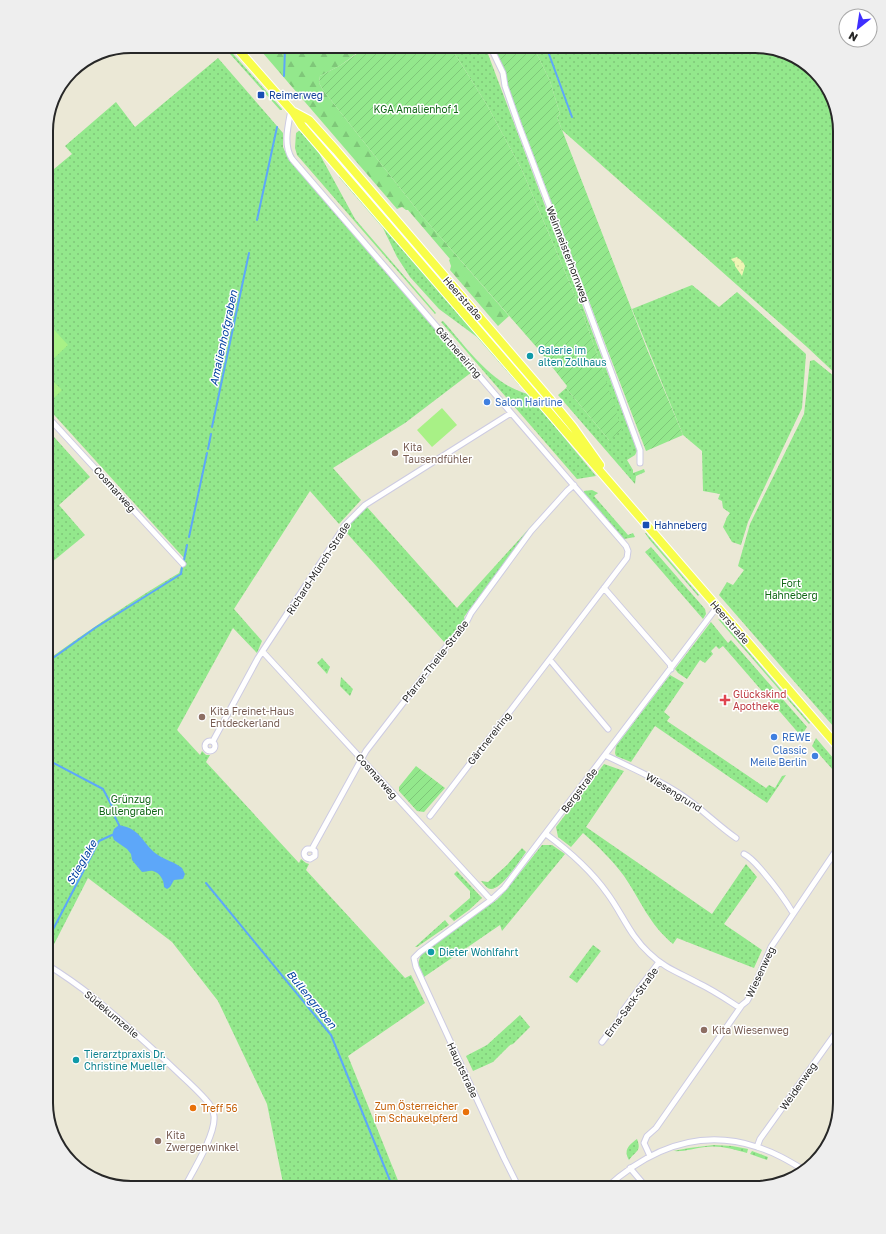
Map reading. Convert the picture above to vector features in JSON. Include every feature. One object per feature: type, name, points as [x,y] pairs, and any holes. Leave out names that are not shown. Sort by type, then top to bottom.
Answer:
[{"type":"main road","name":"Heerstraße","points":[[242,54],[292,111],[302,126],[585,455],[833,741]]},
{"type":"street","name":"Weinmeisterhornweg","points":[[493,53],[503,73],[505,86],[519,126],[640,450],[640,463]]},
{"type":"street","name":"Gärtnereiring","points":[[292,111],[288,124],[287,144],[292,159],[574,485],[626,546],[628,551],[627,558],[430,816]]},
{"type":"street","name":"Richard-Münch-Straße","points":[[213,741],[263,652],[344,526],[363,506],[511,413]]},
{"type":"street","name":"Cosmarweg","points":[[53,423],[183,564]]},
{"type":"street","name":"Pfarrer-Theile-Straße","points":[[312,848],[361,759],[450,644],[531,531],[566,491],[574,485]]},
{"type":"street","points":[[604,588],[670,664],[671,669]]},
{"type":"street","name":"Bergstraße","points":[[420,952],[491,900],[504,888],[717,607]]},
{"type":"street","name":"Cosmarweg","points":[[263,652],[491,900]]},
{"type":"street","points":[[550,660],[608,729]]},
{"type":"street","name":"Wiesengrund","points":[[605,755],[668,786],[698,807],[736,838]]},
{"type":"street","points":[[546,834],[572,854],[600,882],[639,943],[659,962],[676,973],[710,989],[740,1008]]},
{"type":"street","points":[[744,854],[750,857],[784,896],[793,913]]},
{"type":"street","name":"Wiesenweg","points":[[650,1156],[644,1143],[646,1136],[656,1128],[740,1008],[747,1001],[771,947],[833,855]]},
{"type":"street","name":"Hauptstraße","points":[[420,952],[414,958],[416,967],[516,1181]]},
{"type":"street","name":"Erna-Sack-Straße","points":[[602,1042],[659,962]]},
{"type":"street","name":"Südekumzeile","points":[[53,969],[72,981],[112,1013],[192,1086],[211,1107],[214,1113],[214,1121],[209,1138],[188,1181]]},
{"type":"street","name":"Weidenweg","points":[[757,1147],[760,1139],[833,1037]]},
{"type":"street","points":[[614,1181],[630,1168],[650,1156],[675,1145],[703,1140],[728,1141],[757,1147],[799,1167]]},
{"type":"street","points":[[630,1168],[641,1181]]},
{"type":"green space","points":[[229,53],[232,53],[282,109],[280,110]]},
{"type":"green space","points":[[263,53],[357,53],[341,65],[320,76],[319,83],[323,90],[422,216],[509,316],[498,326],[450,270],[450,259],[408,210],[402,207],[397,209]]},
{"type":"green space","name":"KGA Amalienhof 1","points":[[358,53],[454,53],[487,105],[522,170],[584,317],[622,430],[609,440],[566,388],[567,386],[539,350],[422,216],[323,90],[319,83],[320,76],[341,65]]},
{"type":"green space","points":[[454,53],[488,53],[637,451],[635,455],[627,460],[633,470],[633,473],[644,469],[645,472],[636,476],[635,484],[558,395],[566,388],[609,440],[610,397],[602,368],[584,317],[522,170],[487,105]]},
{"type":"green space","points":[[495,53],[536,53],[550,81],[560,114],[557,117],[647,349],[683,435],[646,451]]},
{"type":"green space","points":[[536,53],[760,53],[770,54],[794,63],[810,76],[823,92],[827,101],[833,131],[833,371],[562,130],[557,117],[560,114],[550,81]]},
{"type":"green space","name":"Grünzug Bullengraben","points":[[218,58],[283,133],[283,147],[289,160],[472,372],[405,423],[333,468],[361,500],[339,524],[310,491],[234,609],[262,641],[257,653],[233,628],[177,730],[200,755],[202,751],[206,755],[210,755],[206,762],[299,863],[301,859],[309,864],[306,870],[405,978],[411,975],[425,1003],[348,1056],[398,1181],[283,1181],[267,1104],[218,1001],[172,942],[88,878],[53,946],[53,656],[111,616],[179,573],[184,558],[53,414],[53,170],[72,154],[65,146],[116,102],[135,127]]},
{"type":"green space","points":[[300,130],[319,153],[355,219],[436,313],[435,314],[297,155],[295,148],[296,133]]},
{"type":"green space","points":[[340,176],[519,385],[477,337],[439,309],[410,277],[397,257],[383,228],[339,177]]},
{"type":"green space","points":[[692,285],[719,307],[737,292],[806,354],[802,408],[748,522],[741,545],[732,542],[723,527],[730,513],[723,508],[722,501],[718,499],[720,494],[703,491],[702,451],[683,435],[632,309]]},
{"type":"green space","points":[[443,321],[481,364],[492,374],[515,390],[528,394],[596,476],[577,479],[441,322]]},
{"type":"green space","points":[[53,329],[68,345],[53,359]]},
{"type":"green space","name":"Fort Hahneberg","points":[[814,360],[833,375],[833,726],[719,595],[727,582],[733,585],[744,570],[738,566],[750,524],[804,414],[810,361]]},
{"type":"green space","points":[[53,381],[62,390],[53,399]]},
{"type":"green space","points":[[442,408],[457,425],[432,447],[417,430]]},
{"type":"green space","points":[[53,436],[90,477],[59,505],[85,535],[53,561]]},
{"type":"green space","points":[[592,490],[598,493],[594,496],[628,535],[633,533],[635,537],[624,539],[584,493],[584,491]]},
{"type":"green space","points":[[365,507],[367,507],[457,608],[535,522],[464,617],[465,620],[447,643],[445,643],[345,531],[345,528]]},
{"type":"green space","points":[[645,533],[699,595],[698,596],[649,539]]},
{"type":"green space","points":[[651,547],[705,609],[706,614],[703,619],[645,552]]},
{"type":"green space","points":[[718,619],[721,620],[810,723],[809,724]]},
{"type":"green space","points":[[711,622],[728,643],[731,640],[807,727],[801,736],[723,646],[719,649],[716,646],[711,651],[713,654],[705,663],[700,660],[687,679],[678,673],[675,669]]},
{"type":"green space","points":[[322,658],[330,667],[327,674],[317,663]]},
{"type":"green space","points":[[670,675],[684,683],[664,712],[670,717],[667,721],[766,788],[769,785],[775,788],[782,776],[786,775],[767,803],[655,726],[631,762],[616,756],[616,746]]},
{"type":"green space","points":[[341,677],[353,689],[350,696],[340,686]]},
{"type":"green space","points":[[816,738],[833,758],[833,770],[812,746]]},
{"type":"green space","points":[[604,764],[624,771],[586,827],[712,914],[746,864],[757,877],[724,924],[762,950],[754,968],[677,938],[673,944],[651,920],[624,876],[594,843],[583,833],[571,847],[558,837],[556,827]]},
{"type":"green space","points":[[416,766],[445,788],[424,812],[417,811],[399,791],[399,787]]},
{"type":"green space","points":[[542,845],[552,845],[565,854],[502,931],[500,925],[424,977],[418,964],[421,954],[498,899]]},
{"type":"green space","points":[[522,848],[526,852],[500,884],[495,888],[490,889],[481,881],[488,882],[507,865]]},
{"type":"green space","points":[[457,871],[482,898],[454,921],[449,916],[470,898],[470,891],[454,874]]},
{"type":"green space","points":[[445,920],[449,925],[415,947]]},
{"type":"green space","points":[[593,945],[601,951],[577,983],[569,977]]},
{"type":"green space","points":[[520,1015],[530,1027],[493,1062],[473,1071],[466,1056],[487,1045]]},
{"type":"green space","points":[[637,1139],[639,1146],[638,1149],[629,1160],[627,1156],[628,1148]]},
{"type":"green space","points":[[714,1145],[748,1149],[747,1153],[721,1147],[705,1147],[673,1151],[689,1148]]},
{"type":"green space","points":[[752,1151],[768,1157],[767,1160],[750,1154]]},
{"type":"sand","points":[[737,257],[745,266],[742,276],[731,259]]},
{"type":"water","points":[[119,825],[133,830],[158,855],[182,868],[185,874],[183,879],[174,880],[167,889],[164,887],[162,879],[158,873],[152,871],[142,872],[132,860],[131,854],[127,849],[114,840],[112,835],[114,829]]},
{"type":"waterway","name":"Amalienhofgraben","points":[[284,76],[285,53]]},
{"type":"waterway","points":[[549,53],[572,117]]},
{"type":"waterway","name":"Amalienhofgraben","points":[[257,220],[277,127]]},
{"type":"waterway","name":"Amalienhofgraben","points":[[212,427],[249,253]]},
{"type":"waterway","name":"Amalienhofgraben","points":[[208,449],[211,434]]},
{"type":"waterway","name":"Amalienhofgraben","points":[[189,537],[207,453]]},
{"type":"waterway","name":"Amalienhofgraben","points":[[184,560],[187,545]]},
{"type":"waterway","name":"Amalienhofgraben","points":[[53,658],[95,628],[181,574],[182,567]]},
{"type":"waterway","name":"Bullengraben","points":[[53,763],[103,789],[113,808]]},
{"type":"waterway","name":"Bullengraben","points":[[115,817],[119,825]]},
{"type":"waterway","name":"Stieglake","points":[[53,930],[99,841],[112,835]]},
{"type":"waterway","name":"Bullengraben","points":[[206,883],[331,1035],[390,1181]]},
{"type":"place","name":"Reimerweg","points":[[261,95]]},
{"type":"place","name":"Galerie im alten Zollhaus","points":[[530,356]]},
{"type":"place","name":"Salon Hairline","points":[[487,402]]},
{"type":"place","name":"Kita Tausendfühler","points":[[395,453]]},
{"type":"place","name":"Hahneberg","points":[[646,525]]},
{"type":"place","name":"Glückskind Apotheke","points":[[725,700]]},
{"type":"place","name":"Kita Freinet-Haus Entdeckerland","points":[[202,717]]},
{"type":"place","name":"REWE","points":[[774,737]]},
{"type":"place","name":"Classic Meile Berlin","points":[[815,756]]},
{"type":"place","name":"Dieter Wohlfahrt","points":[[431,952]]},
{"type":"place","name":"Kita Wiesenweg","points":[[704,1030]]},
{"type":"place","name":"Tierarztpraxis Dr. Christine Mueller","points":[[76,1060]]},
{"type":"place","name":"Treff 56","points":[[193,1108]]},
{"type":"place","name":"Zum Österreicher im Schaukelpferd","points":[[466,1112]]},
{"type":"place","name":"Kita Zwergenwinkel","points":[[158,1141]]}]
